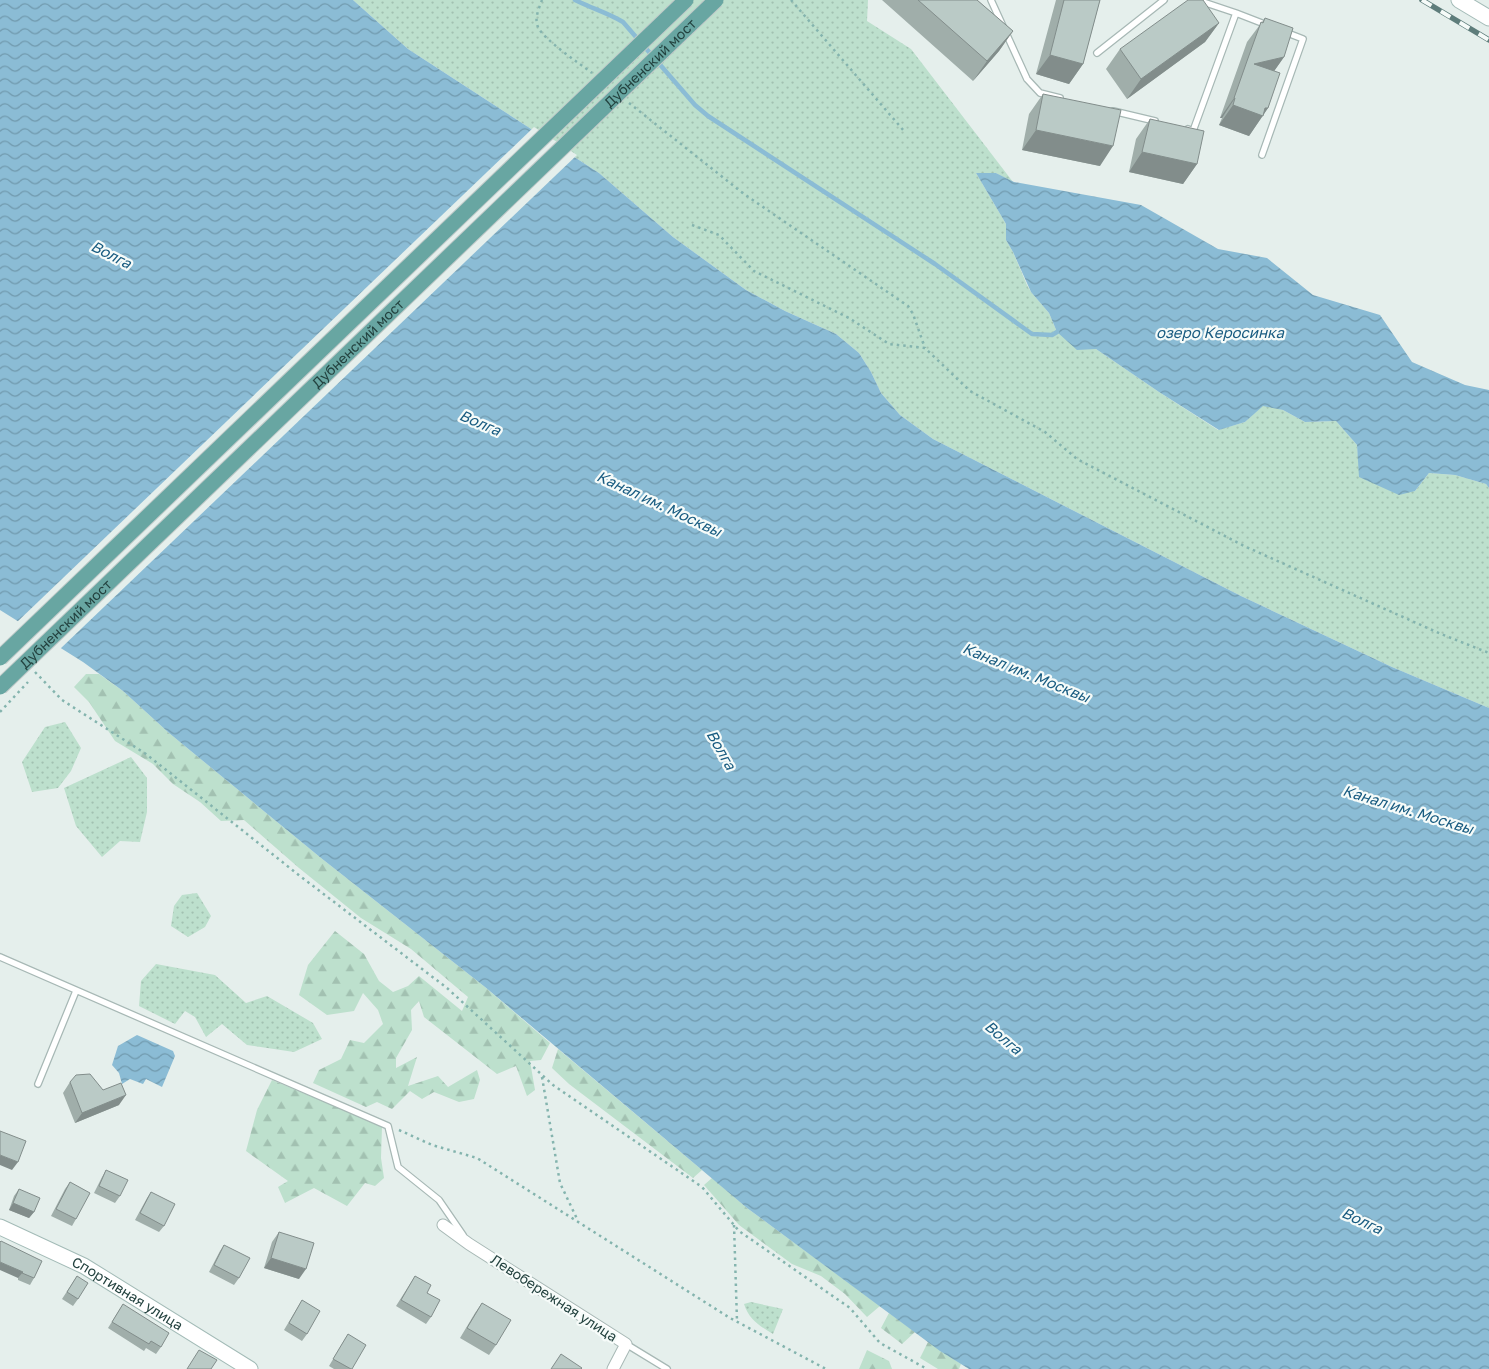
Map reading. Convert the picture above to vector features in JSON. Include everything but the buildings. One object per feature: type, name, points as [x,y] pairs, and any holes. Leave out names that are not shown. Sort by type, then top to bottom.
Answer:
[{"type":"main road","name":"Дубненский мост","points":[[0,658],[686,0]]},
{"type":"main road","name":"Дубненский мост","points":[[0,687],[716,0]]},
{"type":"street","points":[[1459,0],[1489,18]]},
{"type":"street","name":"Левобережная улица","points":[[443,1226],[626,1344]]},
{"type":"street","name":"Спортивная улица","points":[[0,1228],[84,1266],[250,1369]]},
{"type":"street","points":[[613,1369],[626,1344]]},
{"type":"lane","points":[[991,0],[1027,79],[1040,93],[1068,100]]},
{"type":"lane","points":[[1097,53],[1164,0]]},
{"type":"lane","points":[[1197,0],[1270,26]]},
{"type":"lane","points":[[1184,128],[1193,131],[1236,13]]},
{"type":"lane","points":[[1262,155],[1304,38],[1278,29]]},
{"type":"lane","points":[[1107,109],[1165,124]]},
{"type":"lane","points":[[0,957],[388,1126],[398,1167],[439,1200],[469,1244]]},
{"type":"lane","points":[[38,1084],[76,991]]},
{"type":"lane","name":"Левобережная улица","points":[[626,1344],[667,1369]]},
{"type":"path","points":[[542,0],[537,18],[538,26],[544,35],[598,78]]},
{"type":"path","points":[[791,0],[904,131]]},
{"type":"path","points":[[629,102],[744,194],[908,306],[913,314],[925,348],[970,391],[1044,432],[1077,459],[1244,546],[1489,654]]},
{"type":"path","points":[[692,225],[719,235],[754,271],[849,318],[889,344],[925,348]]},
{"type":"path","points":[[29,669],[36,673],[62,700],[146,754],[300,876],[447,988],[560,1090],[702,1187],[739,1231],[850,1308],[880,1343],[927,1369]]},
{"type":"path","points":[[0,712],[36,673]]},
{"type":"path","points":[[542,1075],[560,1183],[578,1222]]},
{"type":"path","points":[[388,1126],[432,1145],[477,1158],[737,1321],[826,1369]]},
{"type":"path","points":[[734,1225],[737,1321]]},
{"type":"green space","points":[[353,0],[868,0],[867,21],[911,49],[1013,182],[996,173],[976,173],[1006,224],[1006,240],[1027,285],[1049,313],[1057,332],[1096,349],[1218,430],[1245,422],[1263,405],[1283,410],[1305,422],[1336,421],[1357,445],[1360,477],[1415,491],[1429,473],[1455,475],[1486,484],[1489,488],[1489,708],[1392,667],[1241,596],[933,439],[900,415],[881,393],[859,353],[836,334],[785,311],[746,290],[673,237],[599,173],[408,49]]},
{"type":"green space","points":[[86,674],[99,674],[123,691],[169,733],[321,858],[485,987],[550,1043],[541,1060],[530,1061],[535,1090],[527,1096],[516,1066],[497,1074],[424,1017],[419,1001],[411,1010],[412,1030],[396,1058],[396,1068],[417,1057],[408,1086],[438,1076],[448,1087],[477,1070],[480,1080],[474,1099],[459,1102],[434,1092],[422,1099],[410,1091],[392,1109],[377,1102],[366,1107],[313,1083],[319,1070],[341,1059],[350,1040],[364,1043],[383,1024],[378,1010],[363,993],[354,1011],[327,1015],[299,995],[308,965],[335,931],[364,954],[379,981],[393,992],[408,986],[419,976],[462,1011],[468,997],[411,949],[361,918],[244,820],[221,821],[200,802],[173,784],[153,764],[115,741],[89,702],[74,687]]},
{"type":"green space","points":[[65,722],[81,748],[71,771],[58,788],[32,792],[22,762],[45,727]]},
{"type":"green space","points":[[131,757],[147,778],[147,812],[140,842],[120,841],[102,857],[76,826],[64,788]]},
{"type":"green space","points":[[197,893],[211,916],[205,927],[188,937],[171,926],[174,906],[182,895]]},
{"type":"green space","points":[[156,964],[215,975],[246,1003],[267,996],[313,1023],[322,1039],[294,1052],[247,1045],[222,1024],[206,1037],[195,1017],[185,1011],[175,1024],[139,1006],[141,981]]},
{"type":"green space","points":[[558,1049],[702,1170],[693,1178],[569,1084],[552,1068]]},
{"type":"green space","points":[[272,1080],[382,1126],[381,1158],[384,1178],[375,1186],[365,1183],[347,1206],[314,1188],[285,1203],[278,1187],[288,1181],[246,1151],[257,1110]]},
{"type":"green space","points":[[712,1178],[747,1208],[880,1306],[867,1317],[845,1294],[821,1276],[792,1264],[739,1225],[704,1185]]},
{"type":"green space","points":[[751,1302],[783,1309],[773,1334],[759,1325],[746,1310],[744,1304]]},
{"type":"green space","points":[[889,1313],[915,1332],[902,1344],[881,1328]]},
{"type":"green space","points":[[928,1342],[961,1364],[959,1369],[938,1369],[920,1358]]},
{"type":"green space","points":[[867,1350],[889,1361],[892,1369],[859,1369]]},
{"type":"water","points":[[0,0],[353,0],[408,49],[599,173],[673,237],[746,290],[785,311],[836,334],[859,353],[881,393],[900,415],[933,439],[1241,596],[1392,667],[1489,708],[1489,1369],[969,1369],[940,1351],[747,1208],[485,987],[321,858],[169,733],[123,691],[83,662],[0,610]]},
{"type":"water","name":"озеро Керосинка","points":[[976,173],[996,173],[1014,182],[1141,205],[1218,249],[1267,258],[1313,295],[1380,315],[1412,362],[1465,385],[1489,390],[1489,488],[1486,484],[1455,475],[1429,473],[1415,491],[1399,495],[1359,477],[1357,445],[1336,421],[1305,422],[1283,410],[1263,406],[1245,422],[1219,430],[1096,349],[1077,350],[1057,332],[1049,313],[1031,292],[1006,240],[1006,224]]},
{"type":"water","points":[[137,1035],[173,1051],[175,1056],[162,1087],[146,1079],[143,1084],[130,1079],[122,1084],[119,1073],[112,1065],[118,1046]]},
{"type":"pier","points":[[534,127],[577,155],[59,650],[16,623]]},
{"type":"waterway","points":[[575,0],[623,22],[695,105],[708,116],[935,264],[1032,334],[1052,335],[1057,332]]},
{"type":"railway","points":[[1422,0],[1489,40]]},
{"type":"water label","name":"Волга","points":[[111,255]]},
{"type":"water label","name":"Волга","points":[[480,423]]},
{"type":"water label","name":"Канал им. Москвы","points":[[659,504]]},
{"type":"water label","name":"Канал им. Москвы","points":[[1026,673]]},
{"type":"water label","name":"Волга","points":[[721,750]]},
{"type":"water label","name":"Канал им. Москвы","points":[[1408,810]]},
{"type":"water label","name":"Волга","points":[[1003,1038]]},
{"type":"water label","name":"Волга","points":[[1362,1221]]}]
